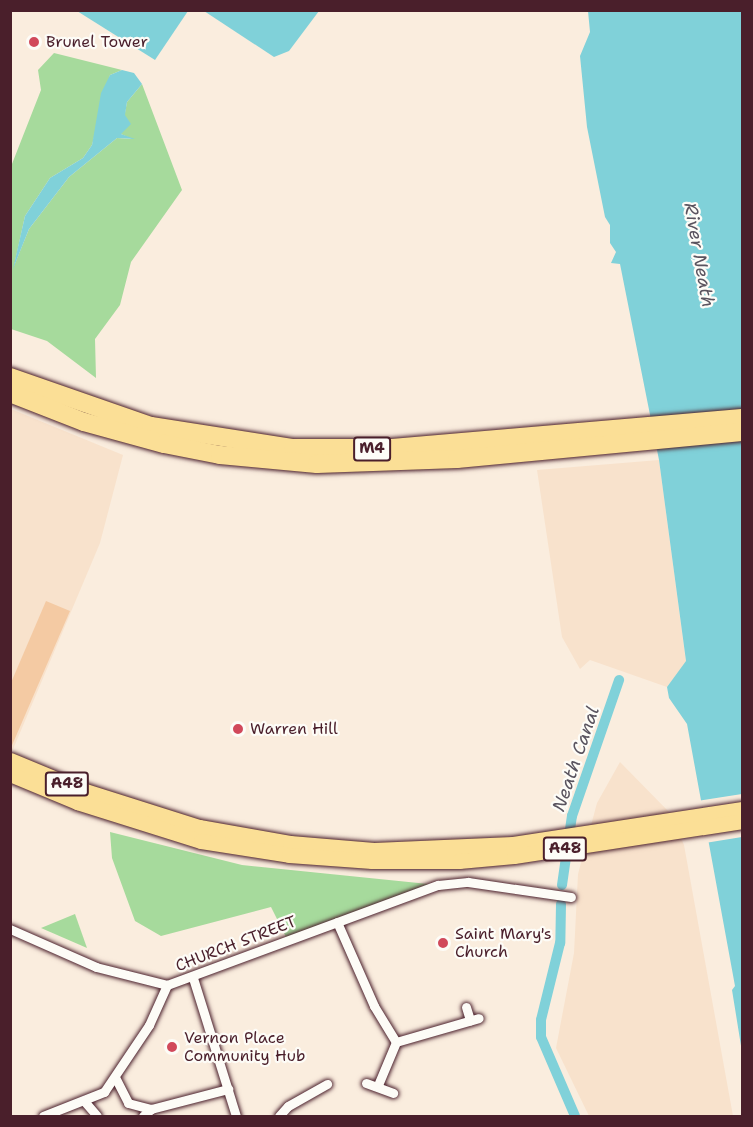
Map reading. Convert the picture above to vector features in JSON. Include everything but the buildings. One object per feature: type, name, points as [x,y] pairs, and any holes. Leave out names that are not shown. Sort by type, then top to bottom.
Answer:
[{"type":"highway","name":"M4","points":[[10,377],[151,426],[284,447],[411,447],[742,418]]},
{"type":"highway","name":"M4","points":[[10,393],[84,422],[164,444],[220,455],[316,464],[439,460],[742,432]]},
{"type":"main road","name":"A48","points":[[10,760],[122,811]]},
{"type":"main road","name":"A48","points":[[10,774],[244,849],[386,856],[514,856],[742,821]]},
{"type":"main road","name":"A48","points":[[386,856],[513,844],[742,809]]},
{"type":"street","name":"CHURCH STREET","points":[[10,929],[96,967],[167,985],[193,978],[438,885],[468,882],[571,897]]},
{"type":"street","points":[[337,922],[374,1006],[396,1042]]},
{"type":"street","points":[[193,978],[236,1116]]},
{"type":"street","points":[[43,1116],[86,1102],[104,1092],[116,1079],[167,985]]},
{"type":"street","points":[[396,1042],[474,1019],[466,1007]]},
{"type":"street","points":[[378,1085],[396,1042]]},
{"type":"street","points":[[116,1079],[128,1103],[151,1109]]},
{"type":"street","points":[[366,1083],[378,1085],[393,1093]]},
{"type":"street","points":[[279,1116],[288,1106],[327,1084]]},
{"type":"street","points":[[143,1116],[151,1109],[228,1089]]},
{"type":"street","points":[[86,1102],[97,1116]]},
{"type":"shaded area","points":[[11,409],[123,455],[100,543],[11,754]]},
{"type":"shaded area","points":[[659,460],[686,662],[667,687],[590,660],[580,669],[562,637],[537,470]]},
{"type":"shaded area","points":[[620,762],[670,813],[684,845],[733,1116],[589,1116],[556,1048],[574,953],[578,874],[597,803]]},
{"type":"green space","points":[[54,53],[122,70],[110,75],[92,145],[83,158],[50,178],[25,216],[14,266],[29,229],[69,177],[117,138],[132,139],[121,134],[127,102],[142,84],[182,190],[131,262],[120,305],[95,339],[96,378],[47,341],[11,329],[10,169],[41,90],[38,70]]},
{"type":"green space","points":[[110,832],[242,865],[438,885],[288,941],[271,907],[161,936],[135,921],[112,858]]},
{"type":"green space","points":[[75,914],[87,948],[41,928]]},
{"type":"water","points":[[319,10],[289,51],[274,57],[204,11]]},
{"type":"water","points":[[77,11],[188,11],[155,60]]},
{"type":"water","name":"River Neath","points":[[588,11],[742,11],[742,1052],[732,990],[735,986],[687,724],[669,698],[667,687],[686,661],[659,460],[620,264],[611,263],[616,252],[610,243],[610,225],[605,217],[587,127],[580,56],[590,32]]},
{"type":"water","points":[[122,70],[134,73],[142,84],[127,102],[125,115],[131,124],[121,134],[135,139],[117,138],[69,177],[29,229],[13,269],[25,216],[50,178],[83,158],[92,145],[101,93],[110,75]]},
{"type":"pier","points":[[742,794],[742,837],[705,843],[697,801]]},
{"type":"waterway","name":"Neath Canal","points":[[562,885],[572,816],[619,680]]},
{"type":"waterway","name":"Neath Canal","points":[[561,904],[560,943],[541,1020],[541,1037],[575,1116]]},
{"type":"place","name":"Brunel Tower","points":[[34,42]]},
{"type":"place","name":"Warren Hill","points":[[238,729]]},
{"type":"place","name":"Saint Mary's Church","points":[[443,943]]},
{"type":"place","name":"Vernon Place Community Hub","points":[[172,1047]]}]
